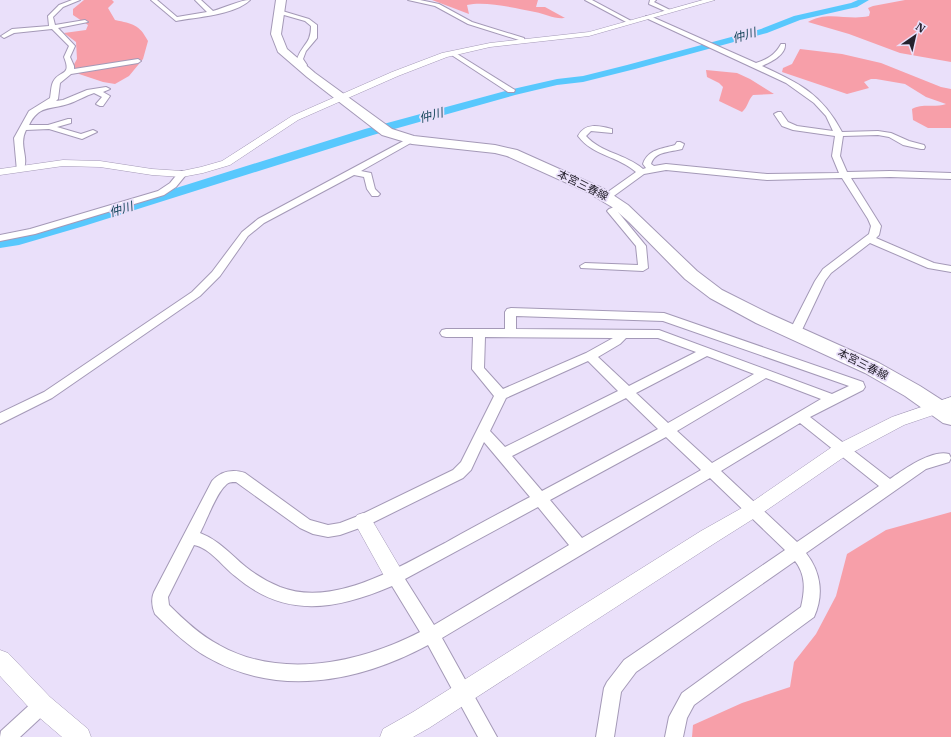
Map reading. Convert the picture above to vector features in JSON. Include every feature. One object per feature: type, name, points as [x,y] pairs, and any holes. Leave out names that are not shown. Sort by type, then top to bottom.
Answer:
[{"type":"main road","name":"本宮三春線","points":[[280,6],[276,34],[282,50],[302,69],[383,129],[412,140],[485,148],[512,153],[608,196],[622,207],[696,280],[715,293],[744,310],[873,368],[947,409]]},
{"type":"street","points":[[20,169],[21,158],[18,138],[32,113],[54,99],[57,82],[68,72],[71,66],[67,57],[72,46],[53,27],[50,19],[52,14],[61,6],[77,0]]},
{"type":"street","points":[[154,0],[176,19],[234,7],[247,0]]},
{"type":"street","points":[[199,1],[208,0]]},
{"type":"street","points":[[410,0],[437,5],[466,21],[514,36],[522,39],[522,41]]},
{"type":"street","points":[[588,0],[630,22]]},
{"type":"street","points":[[652,0],[652,3],[668,11]]},
{"type":"street","points":[[0,172],[63,163],[100,164],[152,172],[182,174],[203,170],[226,163],[290,121],[421,63],[452,53],[490,45],[583,35],[711,0]]},
{"type":"street","points":[[199,1],[211,12]]},
{"type":"street","points":[[280,6],[314,25],[314,38],[303,51],[300,59],[304,66],[302,69]]},
{"type":"street","points":[[648,16],[788,81],[817,101],[829,115],[838,134],[836,156],[844,175],[869,212],[876,226],[874,235],[870,239],[835,264],[820,280],[795,332]]},
{"type":"street","points":[[1,43],[2,34],[12,31],[85,22]]},
{"type":"street","points":[[755,66],[770,60],[779,53],[783,45]]},
{"type":"street","points":[[452,53],[511,90]]},
{"type":"street","points":[[68,72],[138,61]]},
{"type":"street","points":[[46,105],[69,101],[95,91],[106,89]]},
{"type":"street","points":[[95,91],[106,96],[100,104]]},
{"type":"street","points":[[778,114],[787,126],[838,134],[878,133],[891,135],[906,143],[921,147]]},
{"type":"street","points":[[24,128],[49,126],[68,121]]},
{"type":"street","points":[[49,126],[82,137],[93,132]]},
{"type":"street","points":[[609,131],[594,129],[587,130],[582,134],[587,142],[605,153],[633,164],[642,172]]},
{"type":"street","points":[[0,419],[54,391],[196,294],[216,274],[245,234],[261,221],[412,140]]},
{"type":"street","points":[[651,168],[647,164],[651,156],[656,152],[679,147],[680,144]]},
{"type":"street","points":[[608,196],[642,172],[651,168],[666,167],[767,177],[890,174],[951,176]]},
{"type":"street","points":[[353,172],[368,175],[371,189],[375,194]]},
{"type":"street","points":[[0,238],[32,232],[161,193],[182,174]]},
{"type":"street","points":[[585,266],[643,268],[640,246],[612,210],[622,207]]},
{"type":"street","points":[[870,239],[932,266],[951,269]]},
{"type":"street","points":[[510,334],[510,312],[664,317],[859,385],[859,387],[831,398],[802,417],[431,635],[398,653],[380,659],[326,672],[297,673],[253,666],[231,659],[204,646],[161,609],[160,597],[220,481],[232,476],[240,476],[313,528],[332,531],[363,521],[458,474],[466,466],[501,395],[590,356],[616,341],[622,335]]},
{"type":"street","points":[[446,333],[659,334],[831,398]]},
{"type":"street","points":[[478,334],[478,369],[501,395]]},
{"type":"street","points":[[503,454],[706,352]]},
{"type":"street","points":[[590,356],[667,430],[755,509],[796,551],[808,567],[812,578],[812,598],[808,612],[688,699],[681,709],[675,727],[674,737]]},
{"type":"street","points":[[190,538],[204,541],[242,574],[269,591],[287,597],[312,600],[341,597],[366,590],[395,577],[667,430],[764,374]]},
{"type":"street","points":[[390,737],[463,693],[708,536],[755,509],[844,450],[898,421],[947,409]]},
{"type":"street","points":[[802,417],[890,487]]},
{"type":"street","points":[[483,432],[580,547]]},
{"type":"street","points":[[605,737],[613,688],[630,666],[921,465],[944,458]]},
{"type":"street","points":[[363,521],[395,577],[431,635],[488,737]]},
{"type":"street","points":[[0,661],[42,705],[80,737]]},
{"type":"street","points":[[7,737],[42,705]]},
{"type":"shaded area","points":[[84,0],[112,0],[114,2],[108,8],[115,20],[135,26],[142,31],[148,41],[143,59],[129,76],[115,84],[103,82],[79,74],[73,66],[77,59],[76,42],[64,33],[86,30],[88,25],[73,15],[73,9]]},
{"type":"shaded area","points":[[432,0],[538,0],[536,7],[545,7],[565,18],[553,17],[492,4],[467,5],[469,14]]},
{"type":"shaded area","points":[[905,0],[951,0],[951,62],[900,53],[849,34],[808,22],[830,16],[869,16],[870,12],[868,8]]},
{"type":"shaded area","points":[[800,49],[842,54],[881,63],[941,87],[951,89],[951,128],[928,128],[913,120],[912,109],[916,107],[946,104],[926,97],[905,84],[871,79],[864,82],[869,88],[847,94],[782,72],[783,68],[792,64]]},
{"type":"shaded area","points":[[706,70],[737,73],[774,94],[753,95],[742,112],[719,101],[723,87],[719,83],[707,77]]},
{"type":"shaded area","points":[[951,512],[951,737],[692,737],[693,725],[742,703],[790,687],[794,662],[816,634],[836,596],[847,554],[886,530]]},
{"type":"waterway","name":"仲川","points":[[0,244],[14,242],[79,223],[369,132],[513,92],[557,82],[583,79],[631,67],[764,31],[797,18],[854,5],[865,0]]}]
